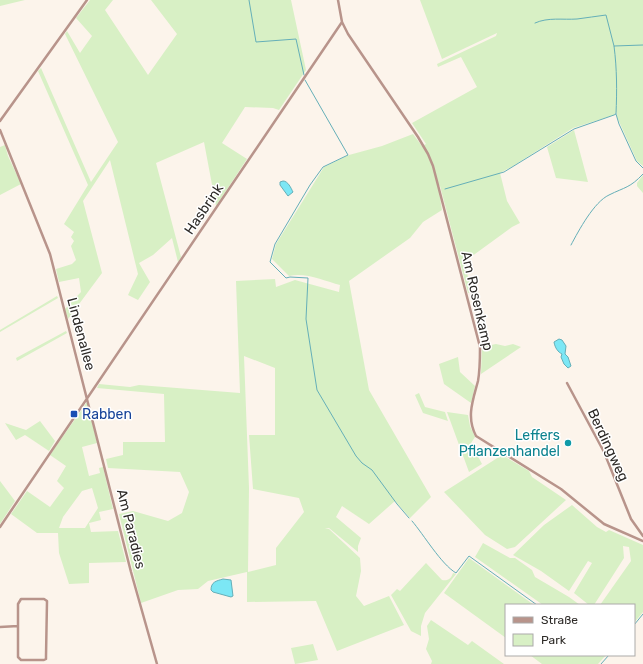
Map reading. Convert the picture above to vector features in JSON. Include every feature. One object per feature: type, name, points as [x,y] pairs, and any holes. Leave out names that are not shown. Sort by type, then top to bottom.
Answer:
[{"type":"street","points":[[0,121],[87,0]]},
{"type":"street","name":"Am Rosenkamp","points":[[338,0],[342,22],[345,29],[418,137],[433,166],[480,347],[479,370],[470,412],[471,423],[476,436],[556,486],[604,524],[643,541]]},
{"type":"street","name":"Hasbrink","points":[[87,398],[342,22]]},
{"type":"street","points":[[337,30],[345,29]]},
{"type":"street","name":"Lindenallee","points":[[0,130],[50,254],[87,398]]},
{"type":"street","name":"Berdingweg","points":[[567,383],[604,452],[631,519],[643,536]]},
{"type":"street","points":[[0,527],[87,398]]},
{"type":"street","name":"Am Paradies","points":[[87,398],[132,576],[157,664]]},
{"type":"street","points":[[23,599],[46,600],[47,603],[46,659],[34,660],[21,660],[18,657],[19,600],[23,599]]},
{"type":"street","points":[[0,627],[18,626]]},
{"type":"green space","points":[[0,0],[25,0],[0,6]]},
{"type":"green space","points":[[90,0],[113,0],[105,10],[148,75],[177,34],[151,0],[291,0],[306,70],[279,110],[273,108],[245,107],[222,143],[247,159],[216,206],[204,142],[156,163],[181,257],[178,262],[172,238],[153,255],[139,263],[150,282],[138,300],[128,295],[138,274],[110,160],[83,201],[102,273],[68,319],[65,309],[81,292],[79,278],[59,282],[56,269],[72,264],[76,260],[71,246],[74,241],[71,237],[74,232],[64,224],[88,185],[38,71],[41,68],[91,182],[118,142],[65,34],[67,31],[80,53],[92,36],[76,18]]},
{"type":"green space","points":[[420,0],[643,0],[643,166],[637,161],[617,117],[617,112],[614,115],[573,128],[500,173],[507,201],[520,223],[512,227],[464,262],[472,292],[468,293],[440,186],[438,185],[442,210],[423,222],[410,238],[349,281],[369,390],[431,497],[410,518],[395,501],[369,524],[342,506],[336,517],[361,538],[358,546],[358,552],[329,528],[325,528],[329,529],[360,558],[361,571],[356,596],[364,606],[389,596],[404,625],[337,651],[316,601],[247,602],[247,572],[208,581],[198,589],[178,590],[141,603],[119,514],[133,511],[168,521],[182,513],[189,492],[180,472],[108,468],[106,459],[123,455],[123,442],[165,442],[164,394],[97,388],[99,384],[130,387],[139,385],[240,393],[236,281],[275,279],[276,287],[295,280],[339,292],[340,285],[308,276],[289,276],[272,259],[276,244],[324,167],[349,155],[382,146],[413,134],[422,146],[426,144],[412,123],[477,87],[461,57],[438,67],[437,64],[496,36],[497,33],[442,59]],"holes":[[[244,356],[275,368],[275,435],[249,435],[253,489],[299,498],[304,512],[276,548],[276,565],[248,572],[249,488]]]},
{"type":"green space","points":[[574,130],[588,182],[556,178],[547,147]]},
{"type":"green space","points":[[5,145],[8,156],[21,184],[0,195],[0,147]]},
{"type":"green space","points":[[643,175],[643,193],[637,186],[637,183]]},
{"type":"green space","points":[[57,296],[58,298],[0,332],[0,330]]},
{"type":"green space","points":[[66,331],[67,333],[17,361],[16,358]]},
{"type":"green space","points":[[482,344],[496,344],[505,346],[513,344],[521,347],[481,374]]},
{"type":"green space","points":[[458,357],[460,372],[475,386],[471,403],[444,384],[439,364]]},
{"type":"green space","points":[[419,393],[425,407],[445,412],[448,421],[423,413],[415,395]]},
{"type":"green space","points":[[87,402],[97,443],[82,447],[89,476],[100,473],[99,468],[103,467],[113,509],[99,512],[101,520],[89,523],[91,532],[118,531],[126,562],[89,563],[89,583],[69,584],[59,553],[58,533],[37,533],[11,514],[27,491],[50,507],[64,488],[57,481],[66,466],[50,455]],"holes":[[[92,488],[98,508],[85,528],[59,528],[63,517],[82,491]]]},
{"type":"green space","points":[[447,412],[468,415],[470,426],[475,437],[471,443],[482,464],[469,472]]},
{"type":"green space","points":[[40,421],[55,441],[49,451],[25,435],[16,440],[5,423],[26,430]]},
{"type":"green space","points":[[502,455],[529,471],[532,477],[566,500],[515,547],[507,549],[485,535],[444,492]]},
{"type":"green space","points":[[0,481],[15,501],[0,524]]},
{"type":"green space","points":[[572,505],[597,527],[606,532],[609,530],[643,545],[643,612],[635,622],[635,604],[601,604],[631,561],[629,547],[623,546],[624,558],[595,604],[588,604],[574,593],[592,563],[588,561],[569,591],[541,571],[513,555],[544,525]]},
{"type":"green space","points":[[483,543],[510,558],[515,558],[532,570],[535,577],[579,604],[542,604],[475,557]]},
{"type":"green space","points":[[469,558],[533,604],[505,604],[505,637],[444,593]]},
{"type":"green space","points":[[426,563],[442,580],[449,579],[453,573],[456,574],[425,613],[421,626],[421,636],[411,631],[391,595],[397,589],[400,591]]},
{"type":"green space","points":[[431,620],[468,645],[472,641],[504,664],[431,664],[432,661],[426,649],[429,639],[427,626]]},
{"type":"green space","points":[[313,644],[318,660],[295,664],[291,648]]},
{"type":"green space","points":[[531,656],[605,656],[598,664],[542,664]]},
{"type":"water","points":[[283,181],[288,183],[293,192],[288,196],[280,185],[280,182]]},
{"type":"water","points":[[559,339],[562,340],[566,346],[565,354],[568,357],[571,366],[568,368],[564,364],[561,357],[562,354],[557,350],[554,344],[554,342]]},
{"type":"water","points":[[223,579],[231,580],[233,596],[231,597],[213,592],[211,590],[211,587],[216,581]]},
{"type":"waterway","points":[[249,0],[256,42],[296,39],[304,75]]},
{"type":"waterway","points":[[535,23],[550,19],[577,19],[606,15],[614,46]]},
{"type":"waterway","points":[[445,189],[504,172],[574,129],[616,114],[616,63],[614,46],[643,45]]},
{"type":"waterway","points":[[305,80],[348,155],[323,167],[310,185],[275,244],[270,262],[286,278],[308,278],[306,319],[317,390],[356,456],[362,463],[372,470],[409,518]]},
{"type":"waterway","points":[[616,114],[636,161],[643,168]]},
{"type":"waterway","points":[[571,245],[587,217],[603,199],[631,185],[643,174]]},
{"type":"waterway","points":[[412,521],[450,569],[456,573],[469,556],[536,604]]},
{"type":"waterway","points":[[635,624],[643,614]]},
{"type":"waterway","points":[[601,664],[608,656]]},
{"type":"place","name":"Rabben","points":[[74,414]]},
{"type":"place","name":"Leffers Pflanzenhandel","points":[[568,443]]}]
